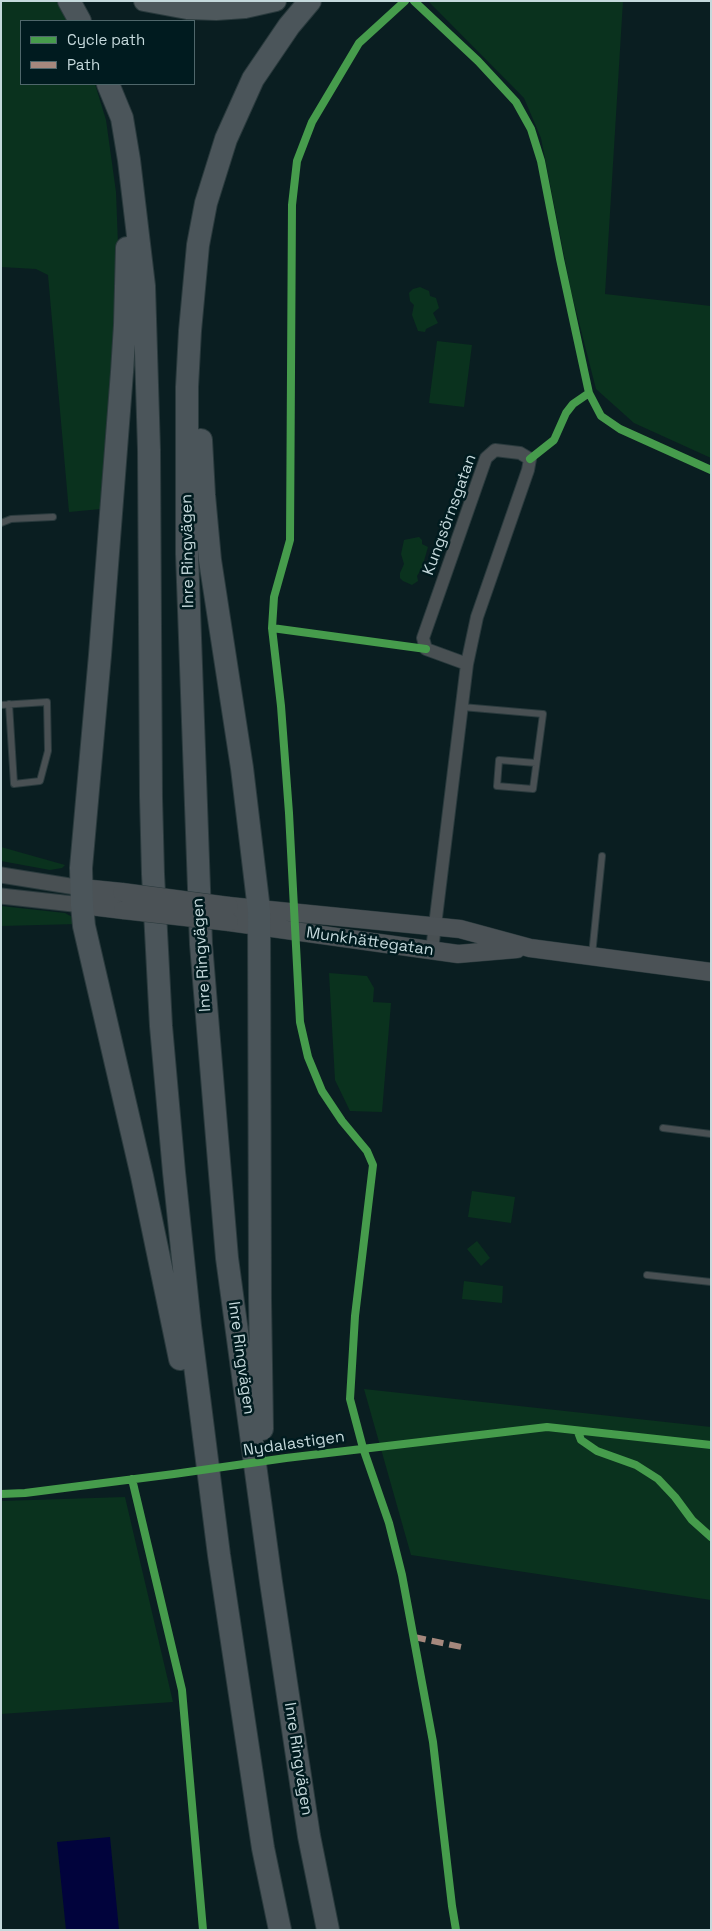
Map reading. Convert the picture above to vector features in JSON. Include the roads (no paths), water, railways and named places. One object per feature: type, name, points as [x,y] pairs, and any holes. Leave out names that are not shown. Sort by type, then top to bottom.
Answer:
[{"type":"highway","points":[[69,1],[79,20]]},
{"type":"highway","points":[[83,1],[91,20]]},
{"type":"highway","points":[[144,1],[186,9],[216,10],[245,8],[276,1]]},
{"type":"highway","name":"Inre Ringvägen","points":[[310,1],[289,26],[253,79],[226,139],[206,203],[198,245],[190,331],[187,387],[186,554],[200,944],[227,1258],[271,1582],[309,1836],[328,1930]]},
{"type":"highway","points":[[108,85],[122,118],[127,270],[125,325],[100,655],[81,868],[84,926],[142,1176],[219,1555]]},
{"type":"highway","points":[[113,85],[122,118],[134,198],[144,286],[146,324],[150,526],[150,797],[161,1026],[190,1326],[219,1555],[263,1848],[280,1930]]},
{"type":"highway","points":[[215,172],[208,215],[200,304],[200,392],[204,495],[210,560],[242,768],[259,918],[262,1431],[271,1582]]},
{"type":"main road","name":"Munkhättegatan","points":[[82,897],[122,892],[229,914],[458,954],[530,948]]},
{"type":"main road","name":"Munkhättegatan","points":[[82,897],[123,910],[229,914]]},
{"type":"main road","name":"Munkhättegatan","points":[[259,918],[460,929],[530,948],[711,972]]},
{"type":"street","name":"Kungsörnsgatan","points":[[432,950],[467,664],[477,617],[528,470],[530,459],[520,453],[495,450],[486,458],[423,638],[426,649],[467,664]]},
{"type":"street","name":"Munkhättegatan","points":[[1,875],[82,897]]},
{"type":"street","name":"Munkhättegatan","points":[[1,896],[82,897]]},
{"type":"lane","points":[[1,522],[11,518],[53,516]]},
{"type":"lane","points":[[1,705],[10,704],[47,702],[48,751],[40,781],[14,784],[10,704]]},
{"type":"lane","points":[[462,707],[543,714],[533,789],[497,786],[499,760],[536,763]]},
{"type":"lane","points":[[592,956],[602,856]]},
{"type":"lane","points":[[663,1128],[711,1134]]},
{"type":"lane","points":[[647,1275],[711,1282]]}]
